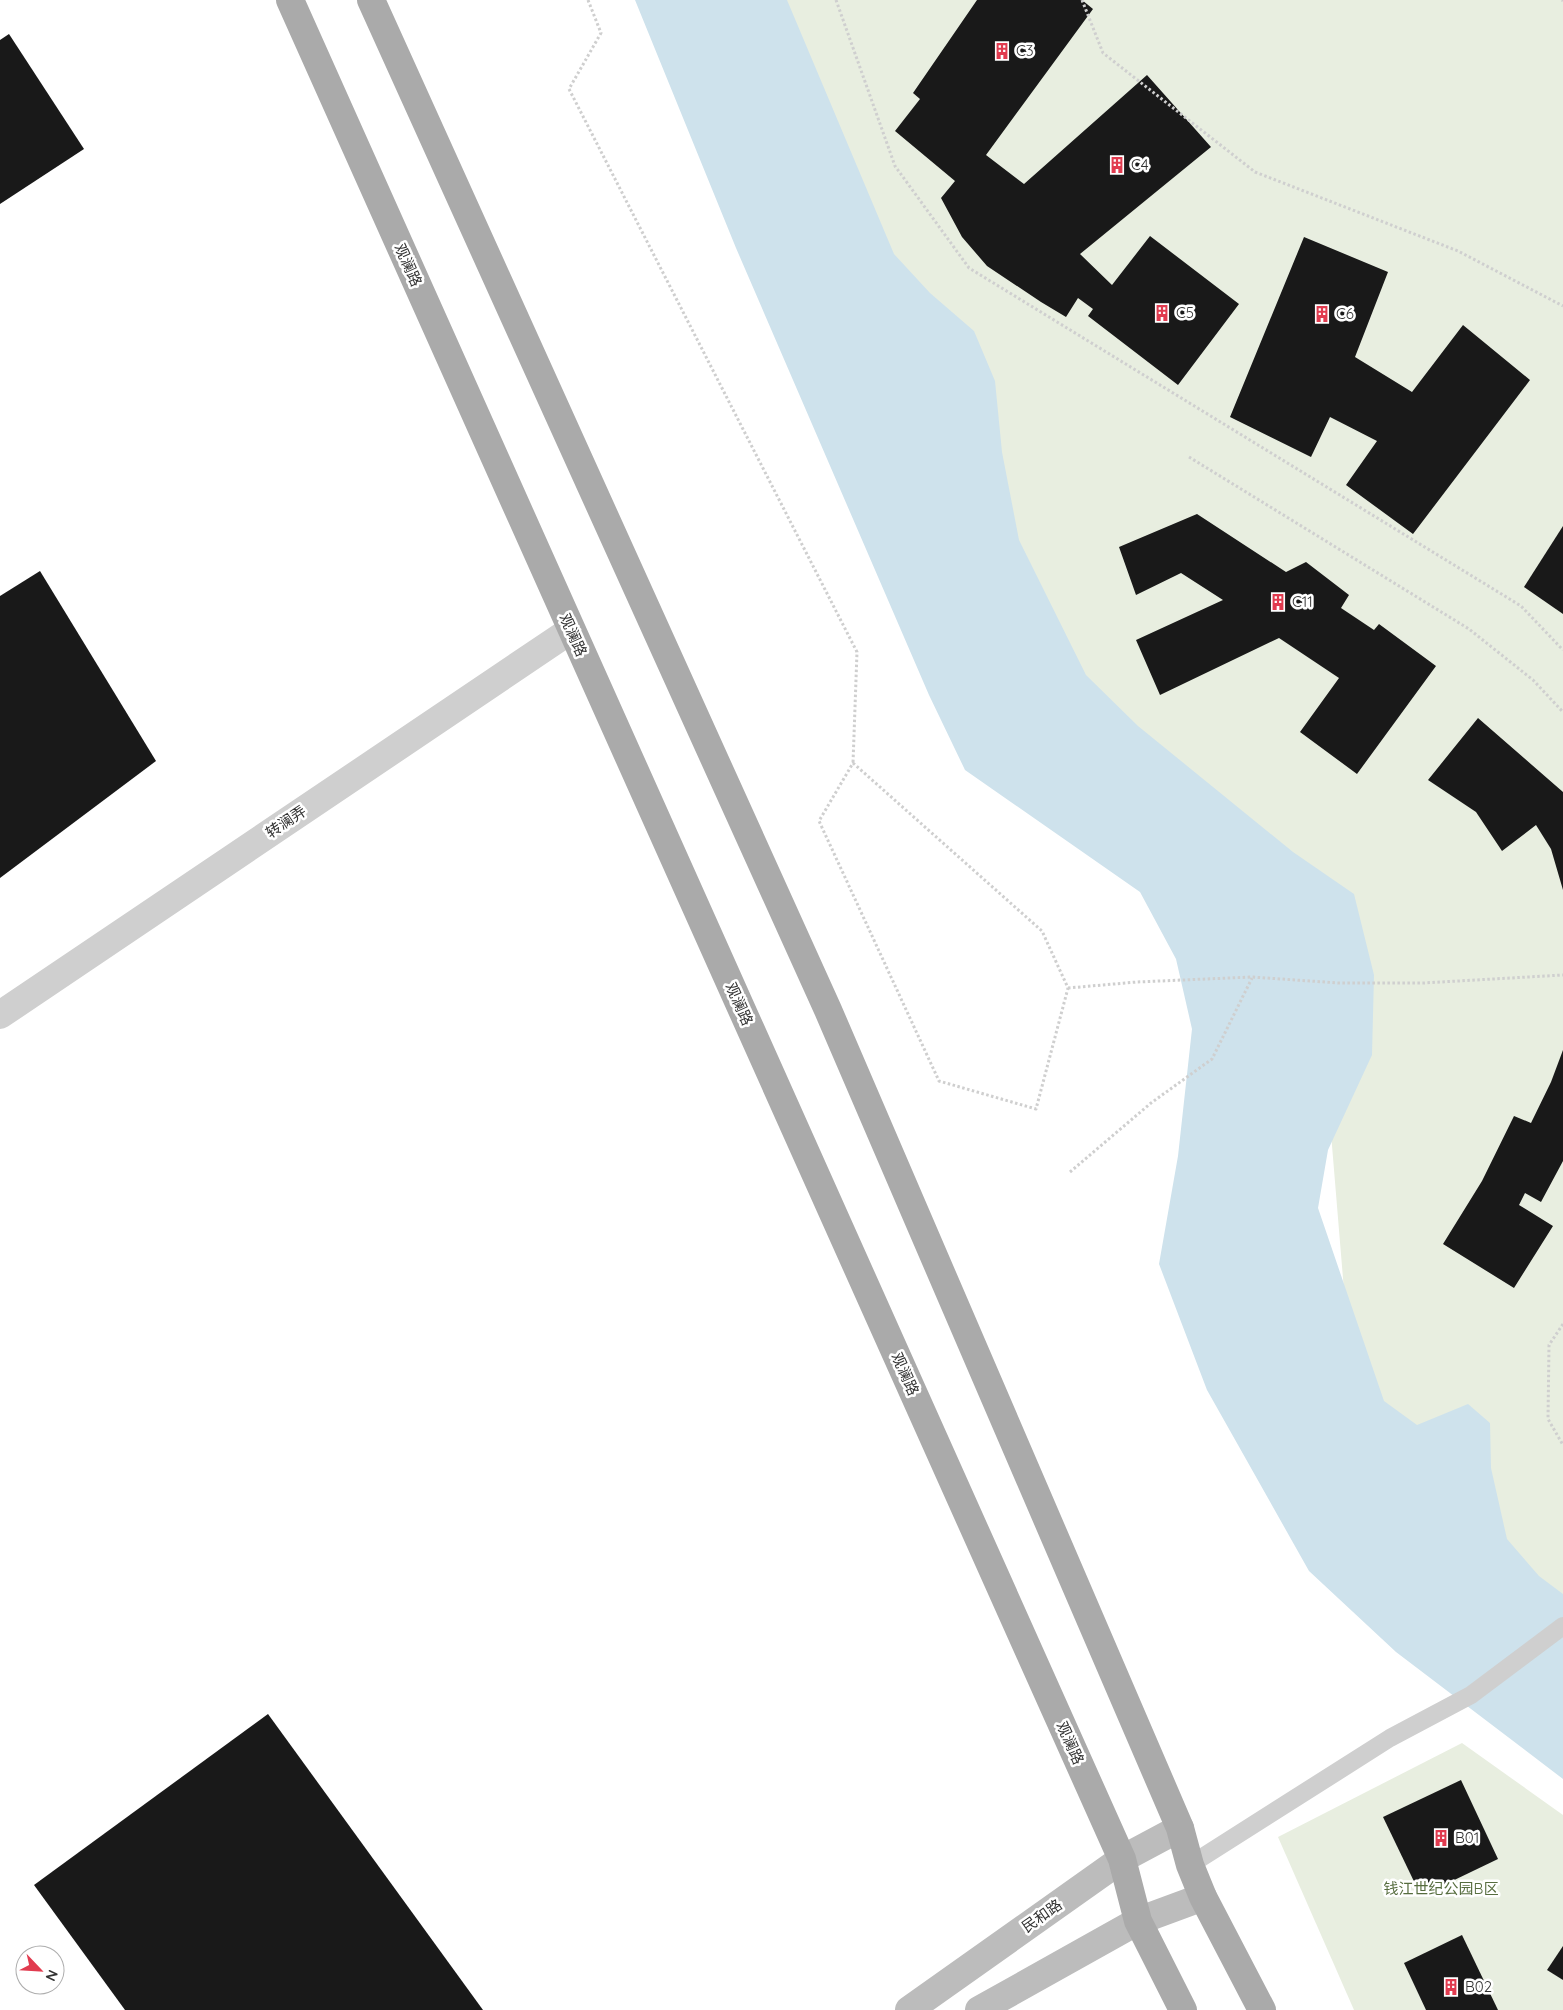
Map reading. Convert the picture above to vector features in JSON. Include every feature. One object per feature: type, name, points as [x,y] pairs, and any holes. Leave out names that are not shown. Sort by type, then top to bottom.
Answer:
[{"type":"main road","name":"观澜路","points":[[290,0],[1122,1859],[1138,1921],[1183,2010]]},
{"type":"main road","points":[[371,0],[828,1010],[1180,1828],[1190,1865],[1203,1897],[1262,2010]]},
{"type":"main road","name":"民和路","points":[[908,2010],[1122,1859],[1180,1828]]},
{"type":"main road","points":[[980,2010],[1138,1921],[1203,1897]]},
{"type":"street","name":"转澜弄","points":[[0,1015],[571,630]]},
{"type":"lane","points":[[1190,1865],[1390,1738],[1471,1695],[1563,1626]]},
{"type":"path","points":[[588,0],[601,33],[569,88],[857,652],[853,763],[819,821],[940,1081],[1036,1109],[1068,988],[1042,931],[853,763]]},
{"type":"path","points":[[836,0],[895,166],[969,268],[1521,606],[1563,650]]},
{"type":"path","points":[[1082,0],[1103,52],[1255,172],[1458,251],[1563,306]]},
{"type":"path","points":[[1189,457],[1469,629],[1533,680],[1563,712]]},
{"type":"path","points":[[1068,988],[1137,982],[1252,977],[1339,983],[1422,983],[1563,975]]},
{"type":"path","points":[[1070,1172],[1151,1102],[1212,1059],[1252,977]]},
{"type":"path","points":[[1563,1324],[1549,1345],[1548,1419],[1563,1445]]},
{"type":"green space","points":[[784,0],[1563,0],[1563,1648],[1362,1508],[1313,916],[1080,710]]},
{"type":"green space","name":"钱江世纪公园B区","points":[[1462,1743],[1563,1815],[1563,2010],[1354,2010],[1278,1837]]},
{"type":"water","points":[[635,0],[787,0],[894,254],[930,293],[974,331],[995,381],[1002,452],[1019,540],[1086,675],[1138,726],[1293,852],[1354,894],[1374,975],[1372,1055],[1328,1150],[1318,1208],[1384,1401],[1417,1425],[1468,1404],[1490,1423],[1491,1468],[1507,1539],[1539,1576],[1563,1594],[1563,1779],[1396,1652],[1309,1571],[1207,1390],[1159,1264],[1178,1156],[1192,1029],[1176,959],[1140,892],[965,770],[929,695],[736,248]]},
{"type":"building","points":[[977,0],[1082,0],[1093,9],[986,155],[1024,184],[1147,75],[1211,147],[1080,254],[1112,285],[1150,236],[1239,304],[1178,385],[1088,316],[1093,309],[1078,298],[1066,317],[987,266],[962,237],[941,198],[955,181],[895,131],[920,99],[913,93]]},
{"type":"building","points":[[9,34],[84,149],[0,204],[0,40]]},
{"type":"building","points":[[1304,237],[1388,272],[1355,357],[1412,392],[1463,325],[1530,380],[1413,534],[1346,485],[1377,441],[1330,417],[1311,457],[1230,417]]},
{"type":"building","points":[[1197,514],[1286,572],[1306,562],[1349,595],[1341,608],[1374,630],[1379,624],[1436,666],[1357,774],[1300,732],[1339,678],[1279,638],[1160,695],[1136,640],[1223,600],[1181,573],[1136,595],[1119,547]]},
{"type":"building","points":[[1563,526],[1563,614],[1524,587]]},
{"type":"building","points":[[40,571],[156,761],[0,878],[0,596]]},
{"type":"building","points":[[1478,718],[1563,792],[1563,890],[1551,849],[1536,825],[1502,851],[1476,812],[1428,780]]},
{"type":"building","points":[[1563,1050],[1563,1161],[1541,1202],[1525,1193],[1519,1205],[1553,1226],[1514,1288],[1443,1244],[1482,1181],[1514,1116],[1531,1123],[1551,1082]]},
{"type":"building","points":[[268,1714],[483,2010],[125,2010],[34,1885]]},
{"type":"building","name":"B01","points":[[1461,1780],[1498,1859],[1421,1896],[1383,1817]]},
{"type":"building","name":"B02","points":[[1462,1935],[1498,2010],[1426,2010],[1404,1963]]},
{"type":"building","points":[[1563,1946],[1563,1980],[1547,1970]]},
{"type":"place","name":"C3","points":[[1002,51]]},
{"type":"place","name":"C4","points":[[1117,165]]},
{"type":"place","name":"C5","points":[[1162,313]]},
{"type":"place","name":"C6","points":[[1322,314]]},
{"type":"place","name":"C11","points":[[1278,602]]},
{"type":"place","name":"B01","points":[[1441,1838]]},
{"type":"place","name":"B02","points":[[1451,1987]]}]
